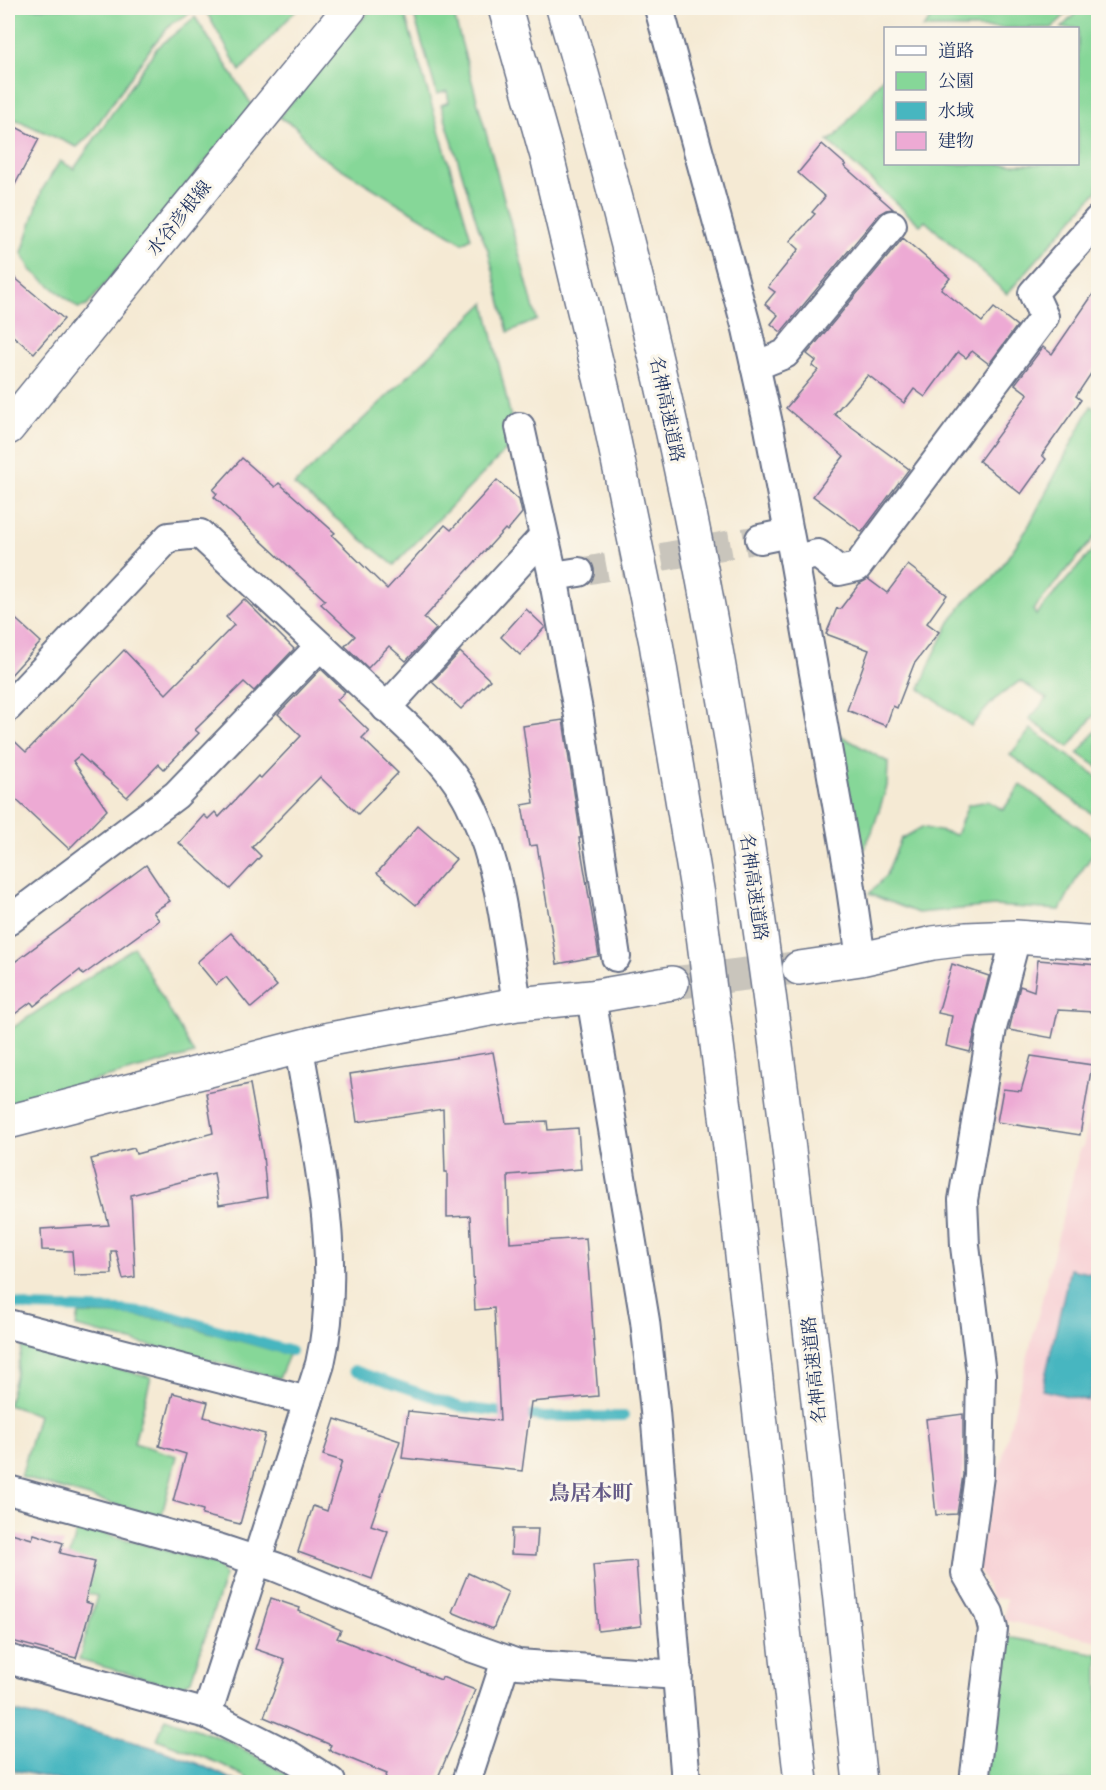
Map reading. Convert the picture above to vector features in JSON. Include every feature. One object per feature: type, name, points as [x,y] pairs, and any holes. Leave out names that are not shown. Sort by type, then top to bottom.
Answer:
[{"type":"main road","name":"水谷彦根線","points":[[8,428],[350,8]]},
{"type":"main road","points":[[505,8],[547,156],[607,407],[656,643],[698,895],[730,1147],[801,1782]]},
{"type":"main road","name":"名神高速道路","points":[[562,8],[601,139],[664,392],[715,642],[754,885],[788,1138],[860,1782]]},
{"type":"main road","points":[[799,968],[966,939],[1016,937],[1098,943]]},
{"type":"main road","points":[[8,1122],[330,1039],[517,1004],[591,998],[672,983]]},
{"type":"street","points":[[659,8],[755,366],[792,546],[850,876],[861,958]]},
{"type":"street","points":[[760,539],[818,554],[839,571],[857,567],[1044,317],[1033,293],[1098,220]]},
{"type":"street","points":[[755,366],[785,354],[892,225]]},
{"type":"street","points":[[520,427],[543,537],[566,574],[579,716],[616,957]]},
{"type":"street","points":[[8,707],[169,537],[200,534],[439,759],[456,782],[473,808],[488,846],[497,882],[517,1004]]},
{"type":"street","points":[[386,708],[543,537]]},
{"type":"street","points":[[8,921],[176,795],[320,646]]},
{"type":"street","points":[[974,1782],[993,1629],[988,1613],[966,1573],[979,1476],[981,1374],[965,1245],[963,1200],[992,1028],[1016,937]]},
{"type":"street","points":[[591,998],[645,1321],[686,1782]]},
{"type":"street","points":[[207,1714],[327,1336],[331,1274],[323,1189],[299,1048]]},
{"type":"street","points":[[8,1324],[308,1401]]},
{"type":"street","points":[[8,1490],[221,1549],[293,1574],[518,1664],[678,1675]]},
{"type":"street","points":[[8,1659],[207,1714],[292,1757],[331,1782]]},
{"type":"street","points":[[470,1781],[506,1660]]},
{"type":"shaded area","points":[[1098,1064],[1098,1641],[1004,1620],[1006,1599],[992,1598],[976,1562],[1080,1148],[1083,1148]]},
{"type":"green space","points":[[8,8],[193,8],[192,12],[172,23],[153,45],[90,135],[77,147],[8,116]]},
{"type":"green space","points":[[204,8],[298,8],[240,71]]},
{"type":"green space","points":[[372,8],[403,8],[471,238],[463,243],[317,154],[296,127],[279,117]]},
{"type":"green space","points":[[412,8],[452,8],[537,320],[508,332],[488,250],[479,229],[441,105],[449,102],[447,91],[437,94]]},
{"type":"green space","points":[[940,8],[1072,8],[1053,27],[924,27]]},
{"type":"green space","points":[[1081,8],[1098,8],[1098,190],[1007,294],[925,221],[920,225],[828,141],[836,136],[884,76],[884,165],[1079,165],[1079,27],[1062,27]]},
{"type":"green space","points":[[195,17],[252,105],[87,306],[78,308],[31,270],[22,253],[42,190],[60,161],[74,169],[156,49]]},
{"type":"green space","points":[[485,303],[516,440],[394,565],[294,485]]},
{"type":"green space","points":[[1091,406],[1098,411],[1098,533],[1033,610],[1036,615],[1098,544],[1098,710],[1069,747],[1029,719],[1047,699],[1020,681],[994,700],[971,726],[920,689],[950,622],[967,599],[993,579],[1027,529]]},
{"type":"green space","points":[[1098,728],[1098,767],[1078,753]]},
{"type":"green space","points":[[1031,729],[1098,777],[1098,818],[1010,755]]},
{"type":"green space","points":[[836,733],[888,762],[887,786],[872,832],[861,855],[856,856]]},
{"type":"green space","points":[[1021,785],[1098,841],[1098,847],[1078,876],[1060,910],[994,906],[918,913],[869,894],[885,877],[901,839],[922,827],[956,835],[968,805],[988,801],[1003,810]]},
{"type":"green space","points":[[134,947],[194,1054],[8,1104],[8,1031]]},
{"type":"green space","points":[[79,1314],[125,1315],[166,1320],[289,1355],[279,1378],[76,1327]]},
{"type":"green space","points":[[23,1344],[151,1377],[134,1443],[177,1456],[161,1518],[21,1477],[38,1415],[8,1405]]},
{"type":"green space","points":[[78,1526],[218,1565],[225,1576],[191,1680],[179,1688],[79,1660],[97,1596],[61,1587]]},
{"type":"green space","points":[[1002,1636],[1098,1654],[1098,1782],[984,1782]]},
{"type":"green space","points":[[166,1718],[231,1742],[300,1782],[254,1782],[223,1765],[157,1739]]},
{"type":"water","points":[[1070,1269],[1098,1275],[1098,1361],[1089,1401],[1042,1390]]},
{"type":"water","points":[[8,1710],[125,1739],[182,1758],[236,1782],[67,1782],[8,1769]]},
{"type":"building","points":[[8,123],[39,139],[8,198]]},
{"type":"building","points":[[822,144],[893,209],[879,214],[781,332],[771,324],[778,315],[765,304],[775,292],[768,287],[799,249],[790,241],[815,214],[812,212],[825,197],[798,173]]},
{"type":"building","points":[[903,238],[950,278],[941,289],[982,322],[994,308],[1017,326],[989,364],[972,351],[966,358],[958,352],[925,397],[914,389],[904,403],[868,375],[834,414],[909,469],[862,532],[813,496],[844,456],[786,408],[818,370],[812,366],[816,361],[807,354]]},
{"type":"building","points":[[8,272],[64,319],[34,353],[8,332]]},
{"type":"building","points":[[1098,287],[1098,363],[1076,396],[1081,400],[1042,455],[1046,459],[1021,494],[979,461],[1028,394],[1015,384],[1043,347],[1052,354]]},
{"type":"building","points":[[242,458],[275,487],[279,483],[335,533],[332,535],[387,589],[445,525],[451,530],[497,480],[519,500],[522,513],[424,618],[436,629],[407,660],[389,646],[368,668],[345,646],[355,636],[321,604],[325,600],[214,497],[217,494],[213,490]]},
{"type":"building","points":[[908,565],[947,595],[927,623],[939,632],[914,664],[897,708],[893,706],[886,726],[847,710],[869,650],[826,634],[837,608],[840,609],[859,584],[868,579],[887,593]]},
{"type":"building","points":[[244,599],[294,649],[254,691],[244,682],[195,730],[199,733],[164,769],[159,764],[127,797],[80,755],[73,761],[107,810],[69,849],[8,792],[8,735],[26,752],[124,650],[166,694],[234,625],[226,617]]},
{"type":"building","points":[[526,609],[545,627],[520,655],[501,637]]},
{"type":"building","points":[[8,612],[41,642],[8,678]]},
{"type":"building","points":[[460,652],[490,680],[461,709],[432,682]]},
{"type":"building","points":[[321,669],[345,692],[337,700],[369,731],[362,738],[398,773],[358,814],[320,777],[252,847],[261,856],[230,889],[179,843],[204,815],[208,819],[215,812],[219,817],[301,736],[278,714]]},
{"type":"building","points":[[563,720],[581,838],[579,838],[599,956],[557,964],[537,845],[529,846],[522,805],[534,803],[523,726]]},
{"type":"building","points":[[418,826],[456,859],[416,905],[377,873]]},
{"type":"building","points":[[146,865],[170,901],[153,912],[159,920],[83,975],[80,970],[34,1006],[31,1002],[8,1019],[8,967]]},
{"type":"building","points":[[231,933],[277,986],[251,1008],[226,977],[216,985],[197,962]]},
{"type":"building","points":[[1038,960],[1098,965],[1094,1012],[1058,1010],[1052,1038],[1009,1030],[1020,986],[1034,991]]},
{"type":"building","points":[[952,964],[989,976],[970,1052],[946,1046],[952,1016],[938,1013]]},
{"type":"building","points":[[493,1052],[506,1123],[547,1121],[548,1130],[578,1128],[581,1169],[508,1175],[510,1243],[586,1238],[598,1396],[531,1402],[522,1471],[402,1458],[408,1411],[500,1421],[494,1308],[475,1310],[470,1216],[447,1217],[443,1109],[357,1122],[350,1074]]},
{"type":"building","points":[[1031,1056],[1092,1065],[1080,1135],[997,1122],[1003,1089],[1021,1091]]},
{"type":"building","points":[[250,1084],[263,1156],[267,1197],[219,1205],[214,1173],[131,1195],[135,1277],[123,1279],[116,1251],[111,1251],[112,1274],[74,1275],[72,1251],[42,1250],[41,1229],[109,1225],[91,1159],[134,1148],[136,1154],[213,1133],[206,1093]]},
{"type":"building","points":[[173,1393],[208,1402],[204,1417],[265,1434],[240,1524],[202,1515],[203,1510],[173,1501],[186,1454],[159,1446]]},
{"type":"building","points":[[963,1414],[963,1475],[957,1514],[936,1515],[926,1419]]},
{"type":"building","points":[[335,1419],[400,1441],[371,1525],[388,1531],[372,1579],[298,1552],[313,1506],[327,1511],[342,1461],[323,1455]]},
{"type":"building","points":[[512,1529],[538,1529],[536,1555],[511,1554]]},
{"type":"building","points":[[8,1532],[32,1539],[34,1534],[63,1543],[60,1553],[95,1561],[85,1602],[92,1604],[76,1658],[8,1640]]},
{"type":"building","points":[[636,1561],[641,1626],[598,1631],[593,1565]]},
{"type":"building","points":[[468,1573],[508,1592],[493,1629],[452,1612]]},
{"type":"building","points":[[271,1598],[300,1608],[299,1611],[341,1630],[337,1638],[441,1680],[442,1677],[475,1690],[436,1782],[383,1782],[387,1774],[329,1750],[331,1745],[264,1717],[285,1662],[284,1659],[255,1649]]},
{"type":"waterway","points":[[8,1302],[30,1307],[121,1310],[168,1315],[291,1351]]},
{"type":"waterway","points":[[354,1370],[461,1407],[544,1417],[624,1416]]},
{"type":"tunnel","points":[[579,572],[760,539]]},
{"type":"tunnel","points":[[672,983],[795,968]]},
{"type":"district","name":"鳥居本町","points":[[591,1493]]}]
